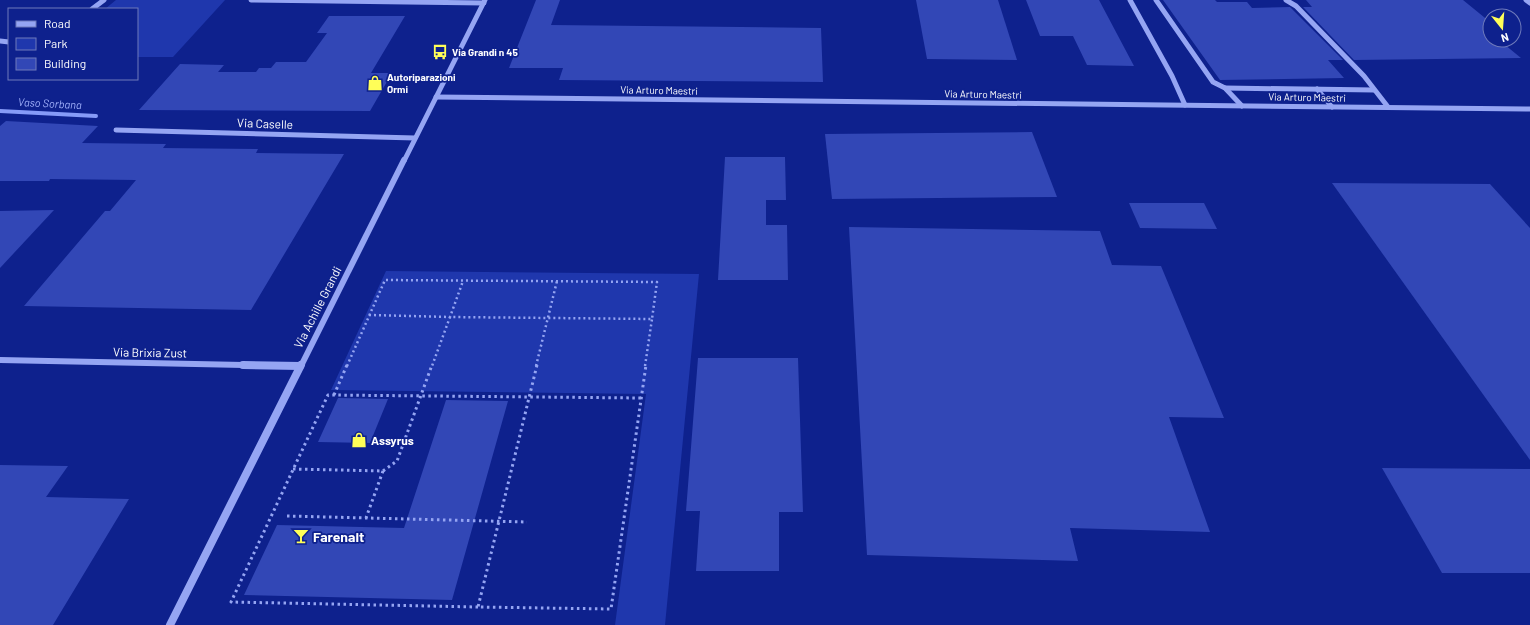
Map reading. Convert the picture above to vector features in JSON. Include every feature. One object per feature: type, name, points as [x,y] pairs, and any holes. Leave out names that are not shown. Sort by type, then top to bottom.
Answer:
[{"type":"street","points":[[93,8],[104,0]]},
{"type":"street","points":[[251,0],[484,1]]},
{"type":"street","points":[[1130,0],[1172,76],[1185,105]]},
{"type":"street","points":[[1156,0],[1213,82],[1225,88],[1242,106]]},
{"type":"street","points":[[1286,0],[1296,6],[1364,76],[1388,107]]},
{"type":"street","points":[[1526,0],[1530,3]]},
{"type":"street","name":"Via Achille Grandi","points":[[170,625],[484,1]]},
{"type":"street","points":[[1225,88],[1374,90]]},
{"type":"street","points":[[1317,89],[1332,106]]},
{"type":"street","name":"Via Arturo Maestri","points":[[436,97],[1530,109]]},
{"type":"street","name":"Via Caselle","points":[[116,130],[414,138]]},
{"type":"street","name":"Via Brixia Zust","points":[[0,360],[300,366]]},
{"type":"path","points":[[334,395],[385,280],[657,282],[641,398],[611,609],[231,602],[328,395],[641,398]]},
{"type":"path","points":[[366,518],[383,471],[397,461],[463,281]]},
{"type":"path","points":[[478,607],[557,281]]},
{"type":"path","points":[[369,315],[652,319]]},
{"type":"path","points":[[293,469],[383,471]]},
{"type":"path","points":[[287,516],[527,522]]},
{"type":"green space","points":[[116,0],[225,0],[173,57],[138,57],[138,8],[106,8]]},
{"type":"green space","points":[[386,271],[699,274],[665,625],[615,625],[646,394],[331,390]]},
{"type":"building","points":[[536,0],[560,0],[551,25],[821,28],[823,82],[559,80],[563,68],[509,68]]},
{"type":"building","points":[[916,0],[998,0],[1017,60],[927,59]]},
{"type":"building","points":[[1026,0],[1099,0],[1134,66],[1087,65],[1073,36],[1040,36]]},
{"type":"building","points":[[1163,0],[1215,0],[1217,2],[1247,2],[1252,8],[1290,7],[1343,60],[1328,60],[1344,78],[1220,80]]},
{"type":"building","points":[[1306,0],[1463,0],[1482,15],[1482,48],[1509,48],[1521,58],[1354,60],[1303,7],[1312,7]]},
{"type":"building","points":[[329,16],[405,16],[371,73],[392,73],[370,111],[139,110],[180,64],[224,65],[218,72],[256,72],[259,68],[271,68],[276,62],[306,62],[327,33],[317,33]]},
{"type":"building","points":[[6,121],[98,126],[82,143],[166,144],[163,148],[258,149],[256,153],[344,154],[251,310],[24,306],[105,211],[110,211],[136,180],[50,179],[49,181],[0,181],[0,126]]},
{"type":"building","points":[[1032,132],[1057,197],[832,199],[825,134]]},
{"type":"building","points":[[725,157],[785,157],[786,200],[766,200],[766,225],[787,225],[788,280],[718,280]]},
{"type":"building","points":[[1332,183],[1490,184],[1530,228],[1530,460]]},
{"type":"building","points":[[1129,203],[1204,203],[1217,229],[1140,228]]},
{"type":"building","points":[[54,210],[0,268],[0,211]]},
{"type":"building","points":[[849,227],[1100,231],[1112,265],[1161,266],[1224,418],[1169,417],[1210,532],[1070,528],[1078,561],[867,555]]},
{"type":"building","points":[[698,358],[798,358],[803,512],[779,512],[779,571],[696,571],[700,511],[686,511]]},
{"type":"building","points":[[338,398],[388,399],[370,443],[318,442]]},
{"type":"building","points":[[446,400],[508,401],[452,600],[244,595],[277,525],[404,528]]},
{"type":"building","points":[[0,465],[68,466],[46,497],[129,499],[53,625],[0,625]]},
{"type":"building","points":[[1382,468],[1530,469],[1530,573],[1442,573]]},
{"type":"waterway","name":"Vaso Sorbana","points":[[0,111],[96,116]]},
{"type":"place","name":"Via Grandi n 45","points":[[440,52]]},
{"type":"place","name":"Autoriparazioni Ormi","points":[[375,83]]},
{"type":"place","name":"Assyrus","points":[[359,440]]},
{"type":"place","name":"Farenait","points":[[301,536]]}]
